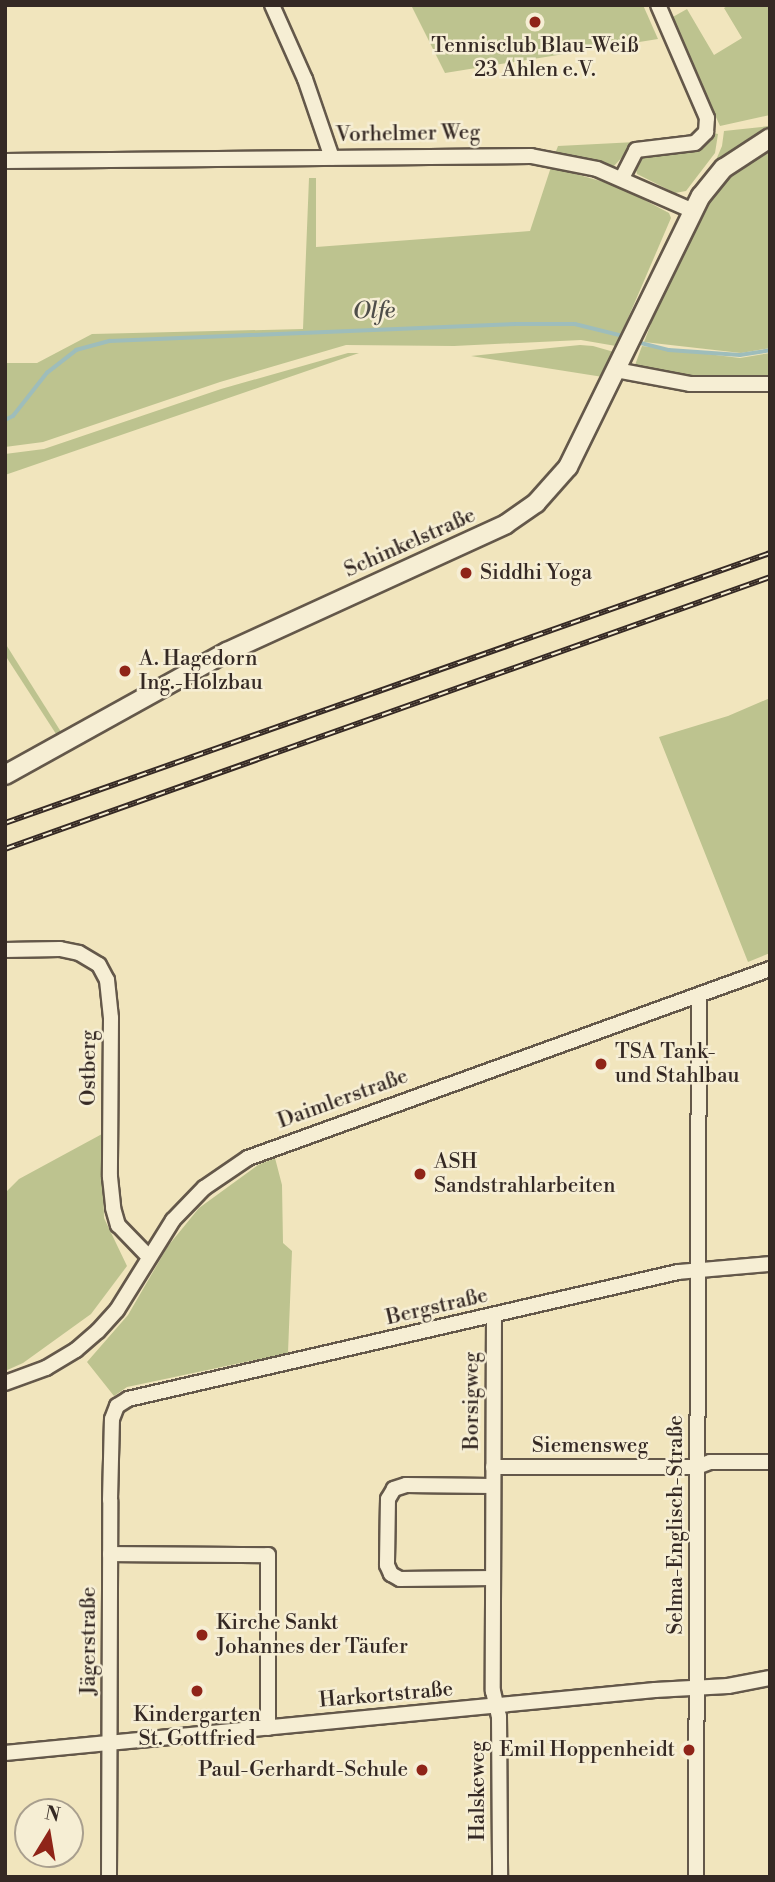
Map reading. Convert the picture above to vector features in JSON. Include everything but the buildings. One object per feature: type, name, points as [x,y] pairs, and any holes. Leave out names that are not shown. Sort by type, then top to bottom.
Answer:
[{"type":"street","points":[[272,5],[305,79],[332,158]]},
{"type":"street","points":[[622,178],[636,150],[695,143],[706,132],[707,118],[658,5]]},
{"type":"street","points":[[693,211],[705,190],[724,168],[770,138]]},
{"type":"street","name":"Vorhelmer Weg","points":[[5,161],[531,156],[574,163],[622,178],[693,211]]},
{"type":"street","name":"Schinkelstraße","points":[[5,775],[227,652],[506,524],[536,503],[568,467],[693,211]]},
{"type":"street","points":[[616,370],[690,384],[770,384]]},
{"type":"street","name":"Ostberg","points":[[5,950],[60,949],[79,953],[99,965],[107,980],[111,1018],[110,1177],[113,1208],[118,1225],[149,1257]]},
{"type":"street","name":"Daimlerstraße","points":[[5,1383],[36,1373],[76,1350],[117,1310],[173,1220],[196,1196],[248,1158],[272,1147],[770,969]]},
{"type":"street","name":"Selma-Englisch-Straße","points":[[696,1877],[698,1269],[701,1173],[699,995]]},
{"type":"street","name":"Bergstraße","points":[[117,1406],[128,1399],[698,1269],[770,1264]]},
{"type":"street","name":"Borsigweg","points":[[494,1315],[493,1691],[497,1706]]},
{"type":"street","name":"Jägerstraße","points":[[109,1877],[112,1419],[117,1406]]},
{"type":"street","name":"Siemensweg","points":[[493,1468],[697,1467],[710,1462],[770,1462]]},
{"type":"street","points":[[492,1486],[406,1485],[394,1489],[388,1499],[387,1565],[391,1574],[400,1579],[493,1578]]},
{"type":"street","points":[[110,1554],[268,1555],[268,1728]]},
{"type":"street","name":"Harkortstraße","points":[[5,1753],[728,1686],[770,1678]]},
{"type":"street","name":"Halskeweg","points":[[497,1706],[500,1877]]},
{"type":"green space","name":"Tennisclub Blau-Weiß 23 Ahlen e.V.","points":[[411,5],[643,5],[658,39],[445,73]]},
{"type":"green space","points":[[729,5],[770,5],[770,115],[720,126],[671,18],[687,9],[714,55],[742,38],[724,8]]},
{"type":"green space","points":[[770,126],[770,130],[753,138],[713,167],[722,146],[724,131]]},
{"type":"green space","points":[[713,133],[718,134],[715,153],[686,191],[675,193],[637,174],[635,164],[643,155],[697,149]]},
{"type":"green space","points":[[636,142],[614,166],[555,154],[558,146]]},
{"type":"green space","points":[[770,145],[770,348],[741,353],[644,342],[651,324],[646,321],[715,185]]},
{"type":"green space","points":[[551,167],[618,186],[669,213],[671,218],[616,346],[581,340],[454,346],[346,345],[220,382],[43,442],[5,447],[5,363],[37,363],[92,334],[303,329],[309,178],[316,178],[316,247],[530,231]]},
{"type":"green space","points":[[580,345],[614,352],[603,377],[471,356]]},
{"type":"green space","points":[[642,346],[740,358],[770,353],[770,377],[691,377],[637,369],[635,365]]},
{"type":"green space","points":[[348,353],[359,353],[5,475],[5,454],[44,449],[221,389]]},
{"type":"green space","points":[[5,643],[63,735],[58,737],[5,655]]},
{"type":"green space","points":[[770,698],[770,953],[748,962],[659,737],[728,716]]},
{"type":"green space","points":[[102,1134],[104,1218],[127,1266],[91,1314],[23,1363],[5,1371],[5,1193],[19,1179]]},
{"type":"green space","points":[[275,1158],[282,1185],[283,1243],[292,1251],[288,1353],[127,1387],[114,1396],[87,1362],[128,1315],[168,1246],[199,1208],[258,1165]]},
{"type":"waterway","name":"Olfe","points":[[5,420],[13,416],[47,373],[76,350],[110,341],[516,324],[575,324],[627,337]]},
{"type":"waterway","name":"Olfe","points":[[637,342],[669,350],[740,355],[770,350]]},
{"type":"railway","points":[[5,823],[770,553]]},
{"type":"railway","points":[[5,849],[770,577]]},
{"type":"place","name":"Tennisclub Blau-Weiß 23 Ahlen e.V.","points":[[535,22]]},
{"type":"place","name":"Siddhi Yoga","points":[[466,573]]},
{"type":"place","name":"A. Hagedorn Ing.-Holzbau","points":[[125,671]]},
{"type":"place","name":"TSA Tank- und Stahlbau","points":[[601,1064]]},
{"type":"place","name":"ASH Sandstrahlarbeiten","points":[[420,1174]]},
{"type":"place","name":"Kirche Sankt Johannes der Täufer","points":[[202,1635]]},
{"type":"place","name":"Kindergarten St. Gottfried","points":[[197,1691]]},
{"type":"place","name":"Emil Hoppenheidt","points":[[689,1750]]},
{"type":"place","name":"Paul-Gerhardt-Schule","points":[[422,1770]]}]
